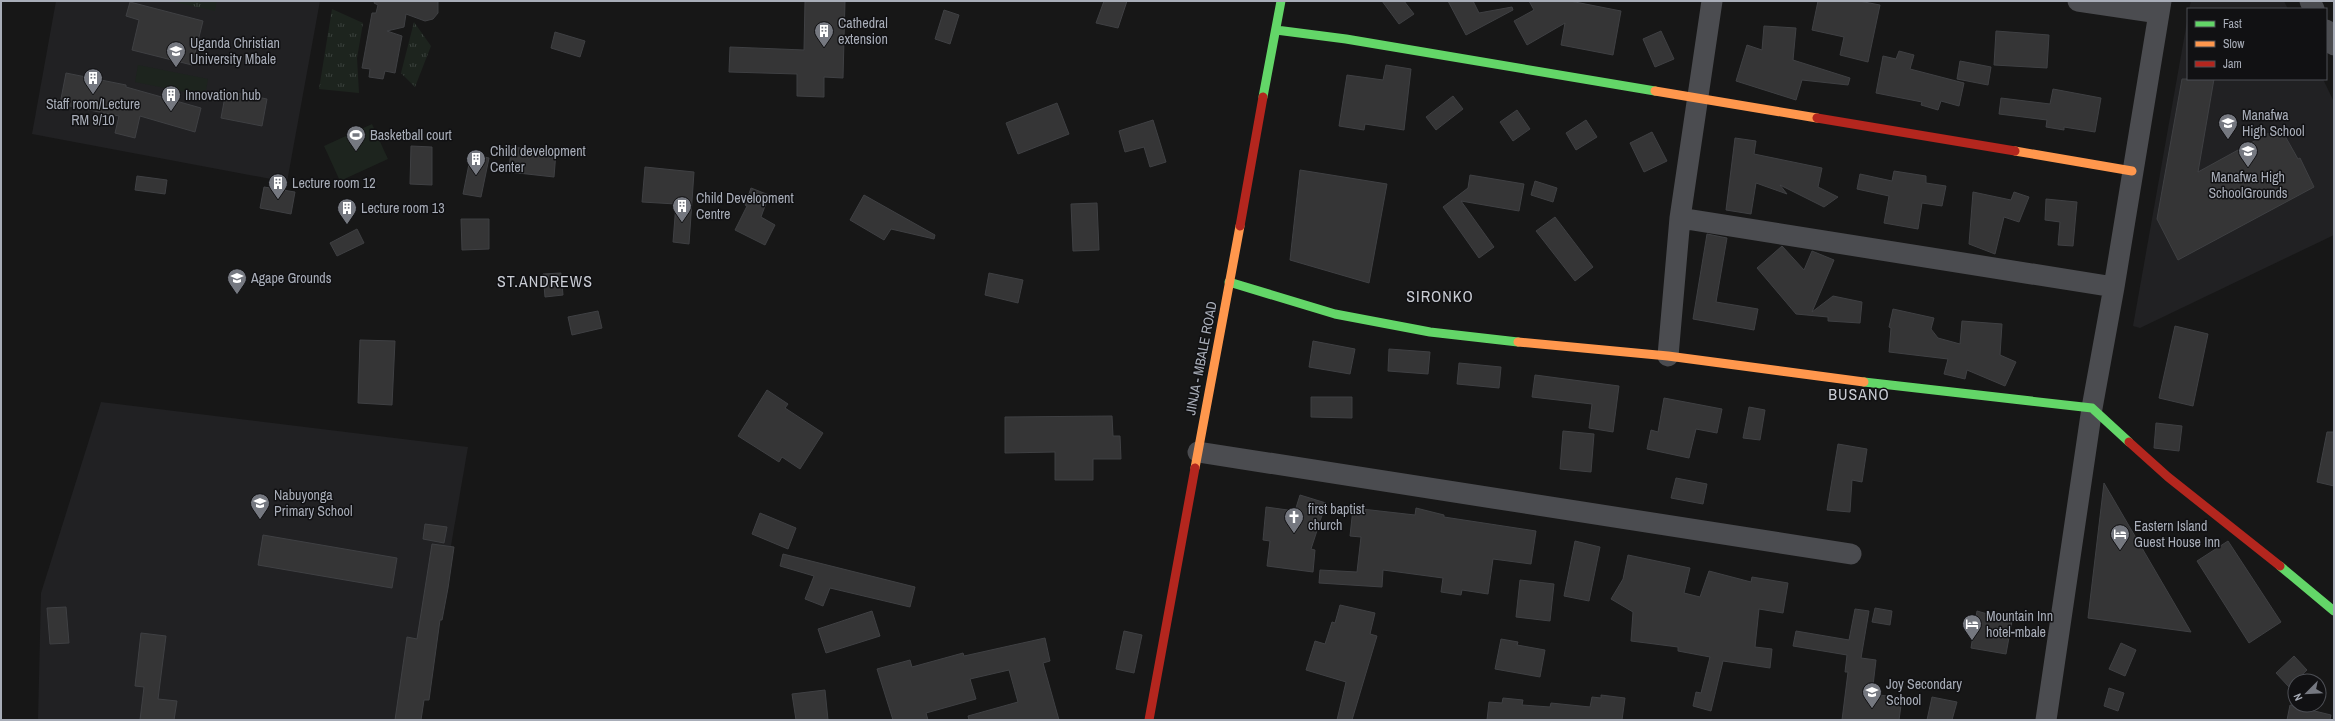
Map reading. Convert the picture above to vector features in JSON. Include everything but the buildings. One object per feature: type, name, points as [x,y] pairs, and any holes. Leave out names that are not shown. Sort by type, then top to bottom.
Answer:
[{"type":"street","name":"JINJA - MBALE ROAD","points":[[1149,720],[1281,1]]},
{"type":"street","points":[[1668,356],[1680,218],[1696,97],[1712,1]]},
{"type":"street","points":[[2046,720],[2092,408],[2114,287],[2160,7],[2078,1]]},
{"type":"street","points":[[1276,30],[1346,39],[2132,171]]},
{"type":"street","points":[[2327,32],[2334,45]]},
{"type":"street","points":[[1680,218],[2114,287]]},
{"type":"street","points":[[1230,282],[1335,314],[1430,332],[1549,346],[1668,356],[1890,386],[2092,408],[2174,481],[2296,578],[2334,611]]},
{"type":"street","points":[[1198,452],[1851,554]]},
{"type":"shaded area","name":"Uganda Christian University Mbale","points":[[56,1],[320,1],[287,182],[32,134]]},
{"type":"shaded area","points":[[2191,1],[2284,1],[2288,8],[2189,8]]},
{"type":"shaded area","name":"Manafwa High SchoolGrounds","points":[[2187,22],[2187,80],[2323,80],[2334,102],[2334,235],[2140,328],[2133,326]]},
{"type":"shaded area","name":"Nabuyonga Primary School","points":[[101,402],[468,447],[421,720],[38,720],[41,593]]},
{"type":"green space","points":[[169,1],[217,1],[215,11]]},
{"type":"green space","points":[[332,9],[363,23],[357,58],[359,93],[319,89]]},
{"type":"green space","points":[[414,22],[431,46],[415,87],[401,73]]},
{"type":"green space","points":[[138,65],[208,79],[205,96],[135,82]]},
{"type":"green space","name":"Basketball court","points":[[372,124],[388,159],[340,181],[324,146]]},
{"type":"traffic: fast","points":[[1263,97],[1281,1]]},
{"type":"traffic: fast","points":[[1276,30],[1346,39],[1655,91]]},
{"type":"traffic: fast","points":[[1229,282],[1335,314],[1430,332],[1518,342]]},
{"type":"traffic: fast","points":[[1864,382],[2092,408],[2129,442]]},
{"type":"traffic: fast","points":[[2280,566],[2334,611]]},
{"type":"traffic: slow","points":[[1655,91],[1817,118]]},
{"type":"traffic: slow","points":[[2015,151],[2132,171]]},
{"type":"traffic: slow","points":[[1195,468],[1240,226]]},
{"type":"traffic: slow","points":[[1518,342],[1668,356],[1864,382]]},
{"type":"traffic: jam","points":[[1240,226],[1263,97]]},
{"type":"traffic: jam","points":[[1817,118],[2015,151]]},
{"type":"traffic: jam","points":[[2129,442],[2168,477],[2280,566]]},
{"type":"traffic: jam","points":[[1149,720],[1195,468]]},
{"type":"place","name":"Cathedral extension","points":[[824,48]]},
{"type":"place","name":"Uganda Christian University Mbale","points":[[176,68]]},
{"type":"place","name":"Staff room/Lecture RM 9/10","points":[[93,95]]},
{"type":"place","name":"Innovation hub","points":[[171,112]]},
{"type":"place","name":"Manafwa High School","points":[[2228,140]]},
{"type":"place","name":"Basketball court","points":[[356,152]]},
{"type":"place","name":"Manafwa High SchoolGrounds","points":[[2248,168]]},
{"type":"place","name":"Child development Center","points":[[476,176]]},
{"type":"place","name":"Lecture room 12","points":[[278,200]]},
{"type":"place","name":"Child Development Centre","points":[[682,223]]},
{"type":"place","name":"Lecture room 13","points":[[347,225]]},
{"type":"place","name":"Agape Grounds","points":[[237,295]]},
{"type":"place","name":"Nabuyonga Primary School","points":[[260,520]]},
{"type":"place","name":"first baptist church","points":[[1294,534]]},
{"type":"place","name":"Eastern Island Guest House Inn","points":[[2120,551]]},
{"type":"place","name":"Mountain Inn hotel-mbale","points":[[1972,641]]},
{"type":"place","name":"Joy Secondary School","points":[[1872,709]]},
{"type":"district","name":"ST.ANDREWS","points":[[545,281]]},
{"type":"district","name":"SIRONKO","points":[[1440,296]]},
{"type":"district","name":"BUSANO","points":[[1859,394]]}]
